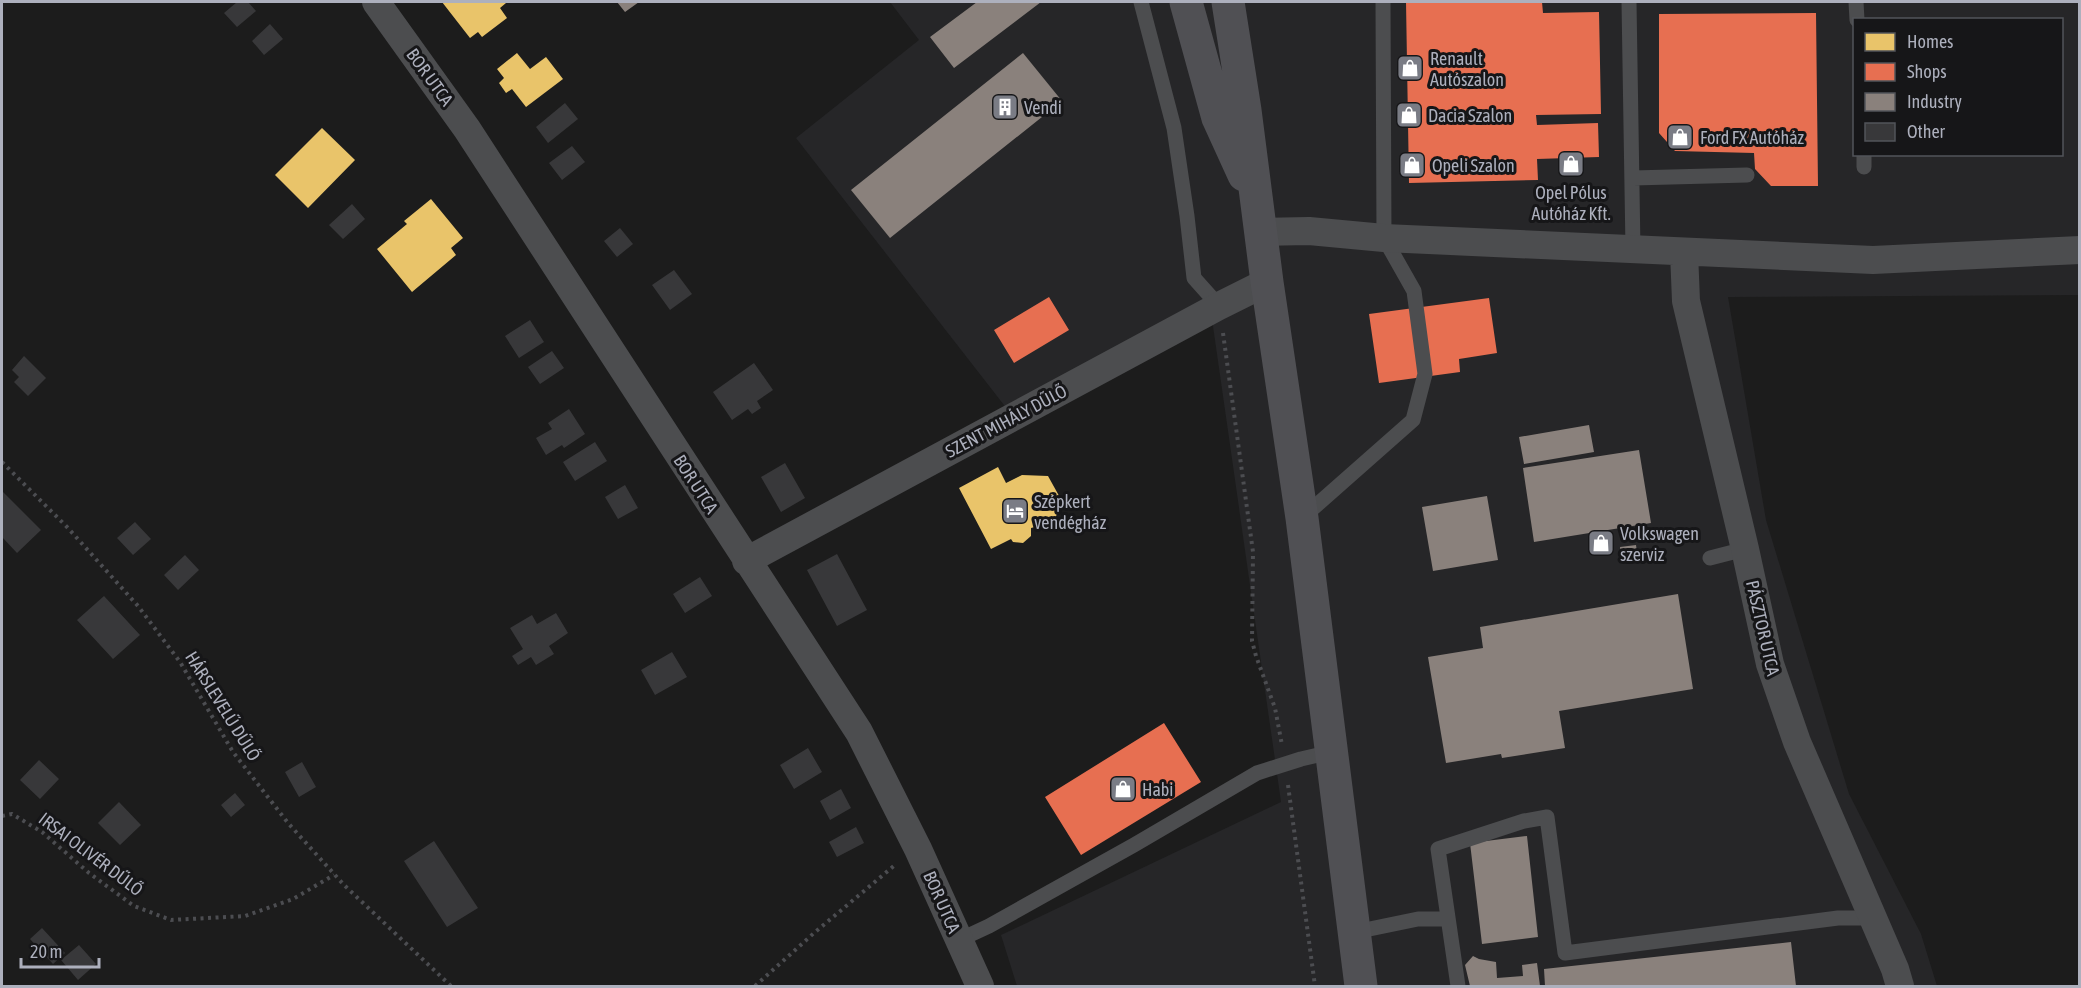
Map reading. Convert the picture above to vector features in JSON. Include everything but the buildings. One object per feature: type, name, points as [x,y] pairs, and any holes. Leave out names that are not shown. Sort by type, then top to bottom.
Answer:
[{"type":"street","name":"BOR UTCA","points":[[376,2],[468,129],[859,732],[918,849],[980,987]]},
{"type":"street","points":[[1186,2],[1218,118],[1260,219]]},
{"type":"street","points":[[1228,2],[1302,518],[1361,987]]},
{"type":"street","points":[[1260,219],[1309,231],[1384,238],[1873,260],[2079,250]]},
{"type":"street","name":"PÁSZTOR UTCA","points":[[1684,252],[1686,302],[1770,664],[1797,742],[1895,969],[1900,987]]},
{"type":"street","name":"SZENT MIHÁLY DŰLŐ","points":[[746,561],[1267,282]]},
{"type":"lane","points":[[1142,2],[1174,128],[1194,278],[1219,306]]},
{"type":"lane","points":[[1302,518],[1413,420],[1425,374],[1414,291],[1384,238],[1383,2]]},
{"type":"lane","points":[[1629,2],[1633,250]]},
{"type":"lane","points":[[1856,2],[1857,18]]},
{"type":"lane","points":[[1633,178],[1747,175]]},
{"type":"lane","points":[[1710,558],[1745,549]]},
{"type":"lane","points":[[959,940],[1020,909],[1257,773],[1332,752]]},
{"type":"lane","points":[[1458,987],[1438,849],[1524,821],[1546,817],[1565,953],[1838,918],[1873,918]]},
{"type":"lane","points":[[1355,932],[1418,919],[1448,919]]},
{"type":"path","name":"HÁRSLEVELŰ DŰLŐ","points":[[2,462],[67,527],[138,606],[180,662],[233,752],[288,823],[334,875],[452,987]]},
{"type":"path","points":[[1252,641],[1275,708],[1283,751]]},
{"type":"path","points":[[1288,783],[1316,987]]},
{"type":"path","name":"IRSAI OLIVÉR DŰLŐ","points":[[2,816],[12,813],[42,832],[89,873],[134,906],[171,920],[246,916],[292,899],[334,875]]},
{"type":"path","points":[[755,987],[823,925],[918,849]]},
{"type":"shaded area","points":[[890,2],[2079,2],[2079,295],[1728,297],[1766,520],[1849,794],[1921,934],[1937,986],[1017,986],[1001,935],[1281,802],[1212,319],[1018,423],[796,138],[919,40]]},
{"type":"place","name":"Renault Autószalon","points":[[1410,68]]},
{"type":"place","name":"Vendi","points":[[1005,107]]},
{"type":"place","name":"Dacia Szalon","points":[[1409,115]]},
{"type":"place","name":"Ford FX Autóház","points":[[1680,137]]},
{"type":"place","name":"Opel Pólus Autóház Kft.","points":[[1571,164]]},
{"type":"place","name":"Opeli Szalon","points":[[1412,165]]},
{"type":"place","name":"Szépkert vendégház","points":[[1015,511]]},
{"type":"place","name":"Volkswagen szerviz","points":[[1601,543]]},
{"type":"place","name":"Habi","points":[[1123,789]]}]
